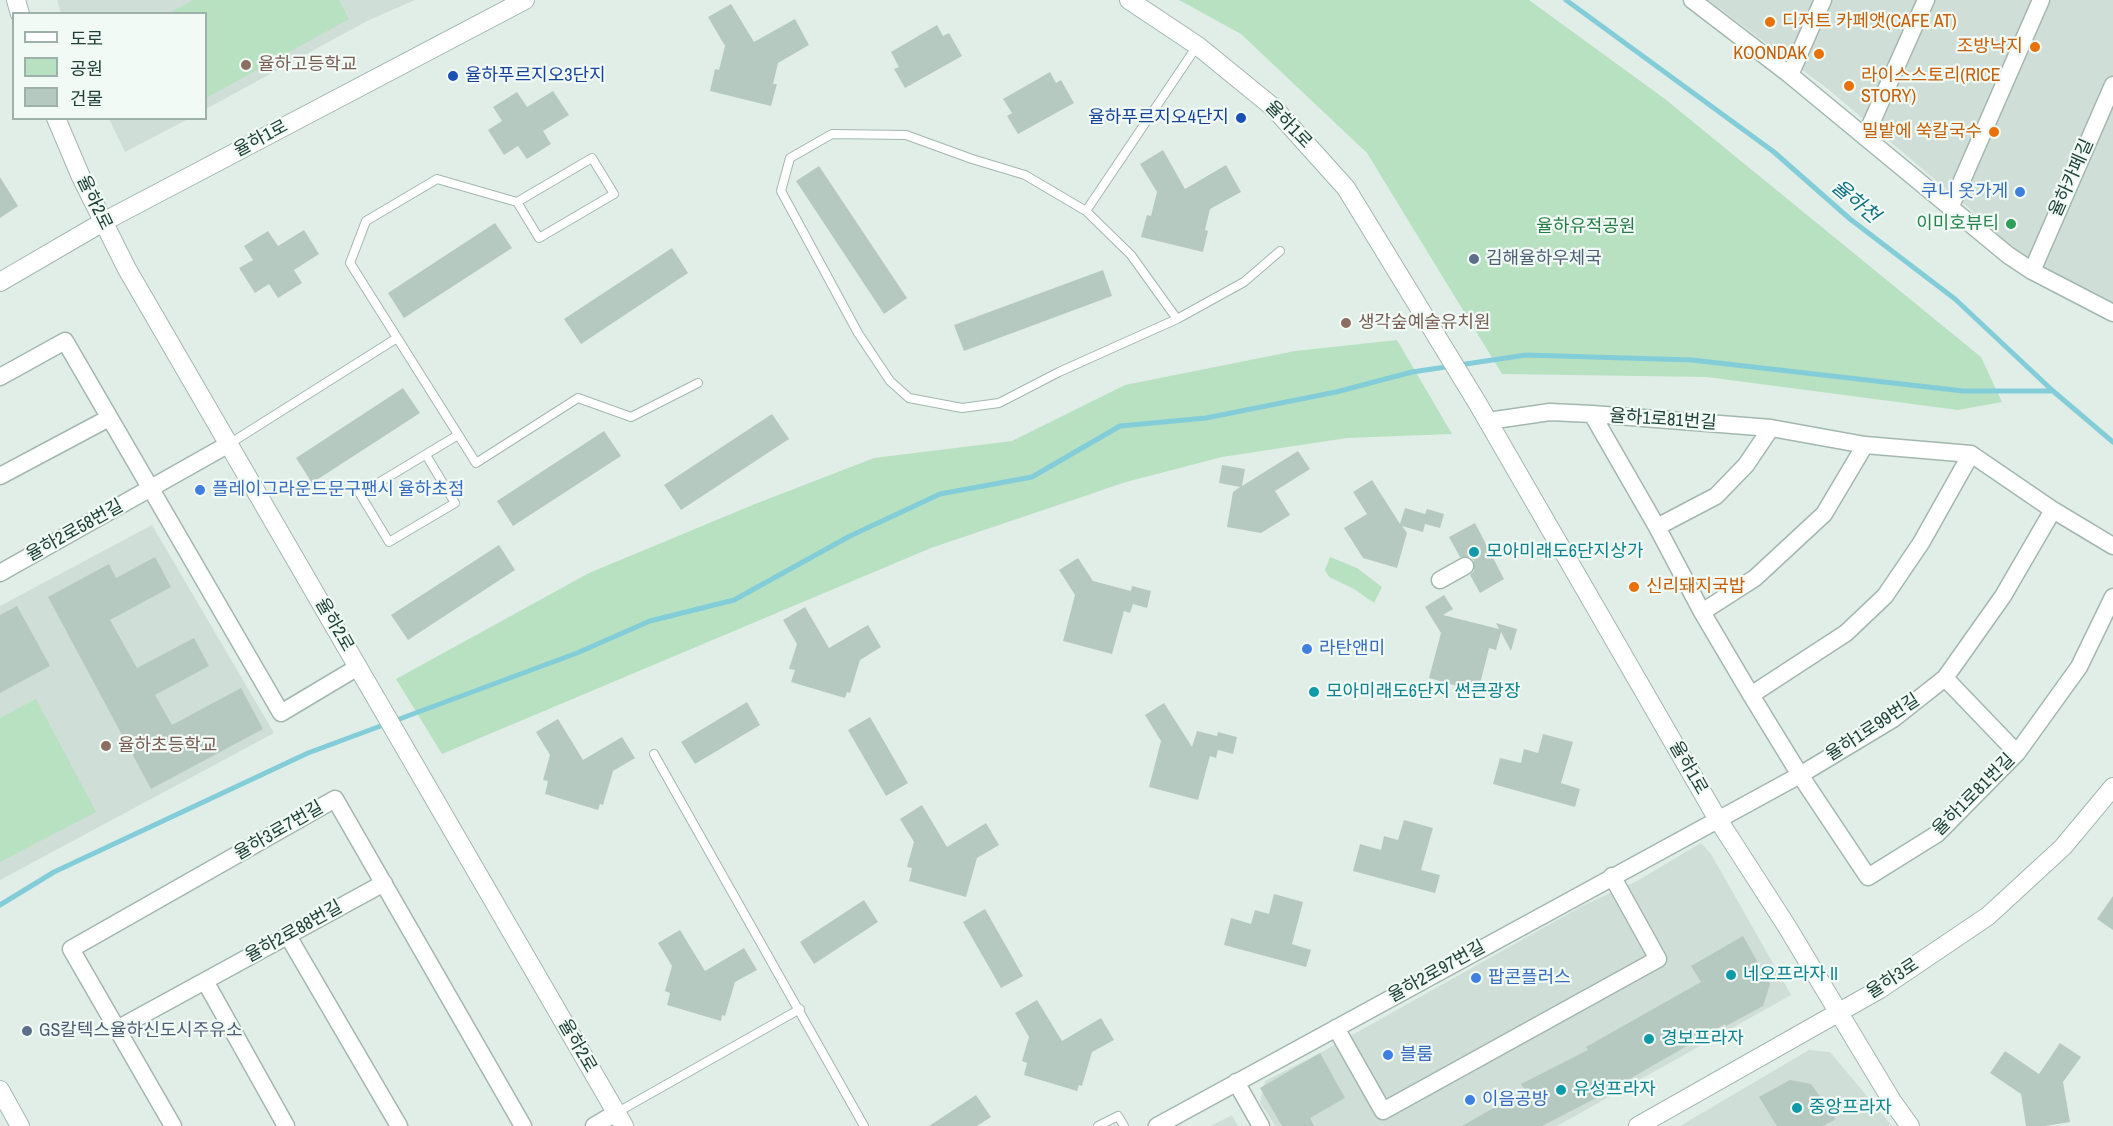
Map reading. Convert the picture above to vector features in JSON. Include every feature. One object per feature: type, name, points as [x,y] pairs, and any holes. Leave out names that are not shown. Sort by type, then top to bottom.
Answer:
[{"type":"street","name":"율하1로","points":[[0,282],[103,222],[525,0]]},
{"type":"street","name":"율하1로","points":[[1129,0],[1198,46],[1274,108],[1346,188],[1478,404],[1717,818],[1786,925],[1892,1101],[1910,1126]]},
{"type":"street","points":[[1692,0],[1715,7],[1790,75],[1950,208],[2032,271],[2113,313]]},
{"type":"street","points":[[1790,75],[1823,0]]},
{"type":"street","points":[[1865,137],[1926,0]]},
{"type":"street","points":[[1950,208],[2041,0]]},
{"type":"street","name":"율하카페길","points":[[2032,271],[2113,85]]},
{"type":"street","name":"율하2로","points":[[57,120],[81,177],[127,269],[620,1120]]},
{"type":"street","points":[[0,377],[65,341],[281,713],[358,667]]},
{"type":"street","name":"율하1로81번길","points":[[1488,421],[1550,412],[1592,414],[1770,428],[1865,445],[1971,454],[2053,510],[2113,546]]},
{"type":"street","name":"율하1로81번길","points":[[1592,414],[1657,527],[1702,612],[1800,775],[1868,877],[1937,834],[2017,753],[2079,667],[2113,597]]},
{"type":"street","points":[[0,476],[109,418]]},
{"type":"street","points":[[1657,527],[1716,496],[1746,465],[1770,428]]},
{"type":"street","name":"율하2로58번길","points":[[0,573],[229,444]]},
{"type":"street","points":[[1702,612],[1755,578],[1824,514],[1865,445]]},
{"type":"street","points":[[1751,694],[1846,633],[1885,596],[1921,543],[1971,454]]},
{"type":"street","name":"율하1로99번길","points":[[1717,818],[1800,775],[1893,719],[1945,678],[2003,596],[2053,510]]},
{"type":"street","points":[[1440,580],[1465,566]]},
{"type":"street","points":[[1945,678],[2017,753]]},
{"type":"street","name":"율하3로","points":[[1638,1126],[1880,989],[1988,916],[2063,847],[2113,787]]},
{"type":"street","name":"율하3로7번길","points":[[173,1126],[71,949],[335,799],[523,1126]]},
{"type":"street","name":"율하2로97번길","points":[[1157,1126],[1717,818]]},
{"type":"street","points":[[1336,1028],[1383,1111],[1658,959],[1612,876]]},
{"type":"street","name":"율하2로88번길","points":[[117,1029],[384,883]]},
{"type":"street","points":[[288,936],[399,1126]]},
{"type":"street","points":[[205,981],[286,1126]]},
{"type":"street","points":[[1236,1082],[1261,1126]]},
{"type":"street","points":[[0,1090],[20,1126]]},
{"type":"street","points":[[594,1126],[620,1120]]},
{"type":"lane","points":[[1086,211],[1198,46]]},
{"type":"lane","points":[[1177,319],[1131,255],[1086,211],[1025,175],[906,135],[832,134],[790,158],[781,191],[858,333],[890,381],[909,398],[962,408],[999,403],[1059,372],[1177,319],[1244,282],[1280,251]]},
{"type":"lane","points":[[517,202],[592,158],[614,194],[539,238],[517,202],[437,179],[366,221],[350,263],[476,463],[578,398],[630,417],[698,383]]},
{"type":"lane","points":[[229,444],[397,338]]},
{"type":"lane","points":[[426,455],[455,503],[389,542],[360,494],[458,435]]},
{"type":"lane","points":[[654,754],[864,1126]]},
{"type":"lane","points":[[620,1120],[800,1010]]},
{"type":"lane","points":[[1098,1126],[1118,1116],[1124,1126]]},
{"type":"shaded area","name":"율하고등학교","points":[[57,0],[415,0],[367,21],[207,108],[207,12],[61,12]]},
{"type":"shaded area","points":[[1708,0],[2113,0],[2113,306],[2063,281],[2013,249],[1978,216],[1828,89]]},
{"type":"shaded area","points":[[109,120],[186,120],[125,152]]},
{"type":"shaded area","name":"율하초등학교","points":[[152,525],[274,733],[0,880],[0,606]]},
{"type":"shaded area","points":[[1701,843],[1711,854],[1791,995],[1557,1126],[1275,1126],[1260,1102],[1265,1081],[1320,1053],[1584,905],[1637,881]]},
{"type":"shaded area","points":[[1809,1050],[1830,1052],[1892,1126],[1680,1126]]},
{"type":"shaded area","points":[[1232,1115],[1238,1126],[1211,1126]]},
{"type":"green space","name":"율하고등학교","points":[[193,0],[339,0],[349,19],[207,97],[207,12],[171,12]]},
{"type":"green space","name":"율하유적공원","points":[[1179,0],[1529,0],[1665,99],[1981,357],[2002,402],[1958,410],[1707,377],[1502,374],[1367,153],[1241,34]]},
{"type":"green space","points":[[1397,340],[1452,434],[1347,438],[1222,457],[1126,482],[931,548],[442,754],[396,679],[589,573],[755,504],[874,458],[1012,441],[1125,385],[1295,351]]},
{"type":"green space","points":[[1330,557],[1357,568],[1382,587],[1374,603],[1354,589],[1329,577],[1325,570]]},
{"type":"green space","points":[[36,699],[96,812],[0,862],[0,718]]},
{"type":"building","points":[[731,4],[754,42],[795,19],[809,45],[778,63],[773,84],[777,84],[771,106],[710,91],[715,69],[719,70],[725,46],[708,17]]},
{"type":"building","points":[[937,25],[943,36],[949,33],[962,56],[905,88],[894,69],[899,67],[891,52]]},
{"type":"building","points":[[1050,72],[1056,83],[1061,80],[1074,103],[1018,134],[1007,116],[1012,113],[1003,99]]},
{"type":"building","points":[[553,91],[569,115],[543,131],[551,144],[527,159],[518,146],[504,155],[488,130],[502,121],[493,107],[517,92],[527,107]]},
{"type":"building","points":[[1163,150],[1185,189],[1226,165],[1241,192],[1210,209],[1203,252],[1141,237],[1147,215],[1151,216],[1157,192],[1140,164]]},
{"type":"building","points":[[819,166],[907,298],[884,314],[796,181]]},
{"type":"building","points":[[0,177],[18,206],[0,218]]},
{"type":"building","points":[[495,223],[512,248],[404,318],[388,293]]},
{"type":"building","points":[[304,230],[319,254],[294,270],[302,283],[278,298],[269,284],[255,293],[239,268],[253,260],[244,246],[268,231],[278,246]]},
{"type":"building","points":[[672,248],[688,273],[581,344],[564,319]]},
{"type":"building","points":[[1103,270],[1112,296],[964,351],[954,325]]},
{"type":"building","points":[[403,388],[420,413],[312,483],[296,458]]},
{"type":"building","points":[[772,414],[789,439],[681,510],[664,485]]},
{"type":"building","points":[[604,431],[621,456],[513,526],[497,501]]},
{"type":"building","points":[[1298,451],[1310,469],[1275,491],[1290,515],[1261,533],[1227,527],[1233,492],[1240,487],[1219,483],[1222,465],[1245,469],[1242,486]]},
{"type":"building","points":[[1372,480],[1400,524],[1405,508],[1425,514],[1427,509],[1444,514],[1440,528],[1425,524],[1423,532],[1402,526],[1407,533],[1397,568],[1363,558],[1344,528],[1367,514],[1353,492]]},
{"type":"building","name":"모아미래도6단지상가","points":[[1475,523],[1504,579],[1480,593],[1470,575],[1474,571],[1474,561],[1470,557],[1460,557],[1449,537]]},
{"type":"building","points":[[499,545],[515,570],[408,640],[391,615]]},
{"type":"building","points":[[155,557],[171,587],[110,620],[137,668],[194,638],[209,666],[155,695],[172,725],[241,688],[263,729],[151,789],[48,597],[109,564],[116,578]]},
{"type":"building","points":[[1078,558],[1093,581],[1131,591],[1132,586],[1151,591],[1147,608],[1133,604],[1130,613],[1124,611],[1112,654],[1063,641],[1075,595],[1059,570]]},
{"type":"building","points":[[1444,595],[1453,609],[1443,615],[1499,629],[1496,623],[1517,629],[1511,651],[1501,632],[1496,650],[1489,648],[1478,692],[1429,678],[1441,633],[1425,607]]},
{"type":"building","points":[[17,606],[50,666],[0,693],[0,615]]},
{"type":"building","points":[[805,607],[829,648],[868,625],[881,647],[860,660],[850,693],[847,692],[845,698],[791,682],[795,670],[789,669],[797,644],[783,620]]},
{"type":"building","points":[[747,702],[760,725],[695,764],[681,742]]},
{"type":"building","points":[[1164,703],[1192,747],[1197,731],[1217,736],[1218,732],[1237,737],[1233,754],[1218,750],[1216,758],[1210,756],[1198,800],[1149,787],[1161,741],[1145,715]]},
{"type":"building","points":[[870,717],[908,783],[886,796],[848,730]]},
{"type":"building","points":[[558,719],[583,760],[622,737],[635,758],[613,771],[603,805],[600,804],[598,810],[545,794],[548,781],[543,780],[550,755],[536,732]]},
{"type":"building","points":[[1543,734],[1573,742],[1561,783],[1580,789],[1575,807],[1493,784],[1500,758],[1521,763],[1524,749],[1538,753]]},
{"type":"building","points":[[922,805],[947,847],[986,823],[999,845],[977,858],[966,897],[909,881],[912,868],[907,867],[914,842],[900,819]]},
{"type":"building","points":[[1404,820],[1433,828],[1421,870],[1440,875],[1435,893],[1353,871],[1360,844],[1381,850],[1384,836],[1398,840]]},
{"type":"building","points":[[1274,894],[1303,902],[1292,944],[1311,950],[1306,967],[1224,945],[1231,918],[1251,924],[1255,910],[1269,914]]},
{"type":"building","points":[[2113,896],[2113,930],[2097,919]]},
{"type":"building","points":[[864,900],[878,922],[814,964],[800,942]]},
{"type":"building","points":[[985,909],[1023,976],[1001,988],[963,922]]},
{"type":"building","points":[[680,930],[705,971],[744,948],[757,970],[735,982],[725,1016],[722,1015],[721,1021],[667,1005],[670,993],[665,991],[672,966],[658,943]]},
{"type":"building","points":[[1743,936],[1770,984],[1763,1006],[1726,1026],[1725,1024],[1600,1096],[1542,1126],[1462,1126],[1525,1090],[1521,1084],[1588,1050],[1586,1047],[1701,982],[1691,966]]},
{"type":"building","points":[[1037,1000],[1062,1041],[1101,1018],[1114,1040],[1092,1052],[1082,1086],[1079,1085],[1077,1091],[1024,1075],[1027,1063],[1022,1061],[1029,1037],[1015,1013]]},
{"type":"building","points":[[2060,1043],[2081,1057],[2063,1082],[2070,1122],[2026,1126],[2021,1094],[1990,1073],[2005,1051],[2039,1074]]},
{"type":"building","points":[[1320,1053],[1345,1098],[1310,1118],[1314,1126],[1282,1126],[1260,1088]]},
{"type":"building","name":"중앙프라자","points":[[1790,1080],[1811,1084],[1836,1119],[1823,1126],[1777,1126],[1759,1097]]},
{"type":"building","points":[[976,1095],[991,1117],[977,1126],[929,1126]]},
{"type":"waterway","name":"율하천","points":[[1566,0],[1774,152],[1850,219],[1955,299],[2053,391],[2113,442]]},
{"type":"waterway","points":[[0,905],[54,872],[308,753],[577,653],[650,621],[734,600],[850,536],[940,494],[1032,477],[1120,426],[1206,418],[1336,392],[1412,372],[1526,355],[1692,360],[1963,391],[2053,391]]},
{"type":"place","name":"디저트 카페앳(CAFE AT)","points":[[1770,22]]},
{"type":"place","name":"조방낙지","points":[[2035,47]]},
{"type":"place","name":"KOONDAK","points":[[1819,54]]},
{"type":"place","name":"율하고등학교","points":[[246,65]]},
{"type":"place","name":"율하푸르지오3단지","points":[[453,76]]},
{"type":"place","name":"라이스스토리(RICE STORY)","points":[[1849,86]]},
{"type":"place","name":"율하푸르지오4단지","points":[[1241,118]]},
{"type":"place","name":"밀밭에 쑥칼국수","points":[[1994,132]]},
{"type":"place","name":"쿠니 옷가게","points":[[2020,192]]},
{"type":"place","name":"이미호뷰티","points":[[2011,224]]},
{"type":"place","name":"김해율하우체국","points":[[1474,259]]},
{"type":"place","name":"생각숲예술유치원","points":[[1346,323]]},
{"type":"place","name":"플레이그라운드문구팬시 율하초점","points":[[200,490]]},
{"type":"place","name":"모아미래도6단지상가","points":[[1474,552]]},
{"type":"place","name":"신리돼지국밥","points":[[1634,587]]},
{"type":"place","name":"라탄앤미","points":[[1307,649]]},
{"type":"place","name":"모아미래도6단지 썬큰광장","points":[[1314,692]]},
{"type":"place","name":"율하초등학교","points":[[106,746]]},
{"type":"place","name":"네오프라자 II","points":[[1731,975]]},
{"type":"place","name":"팝콘플러스","points":[[1476,978]]},
{"type":"place","name":"GS칼텍스율하신도시주유소","points":[[27,1031]]},
{"type":"place","name":"경보프라자","points":[[1649,1039]]},
{"type":"place","name":"블룸","points":[[1388,1055]]},
{"type":"place","name":"유성프라자","points":[[1561,1090]]},
{"type":"place","name":"이음공방","points":[[1470,1100]]},
{"type":"place","name":"중앙프라자","points":[[1797,1108]]}]
